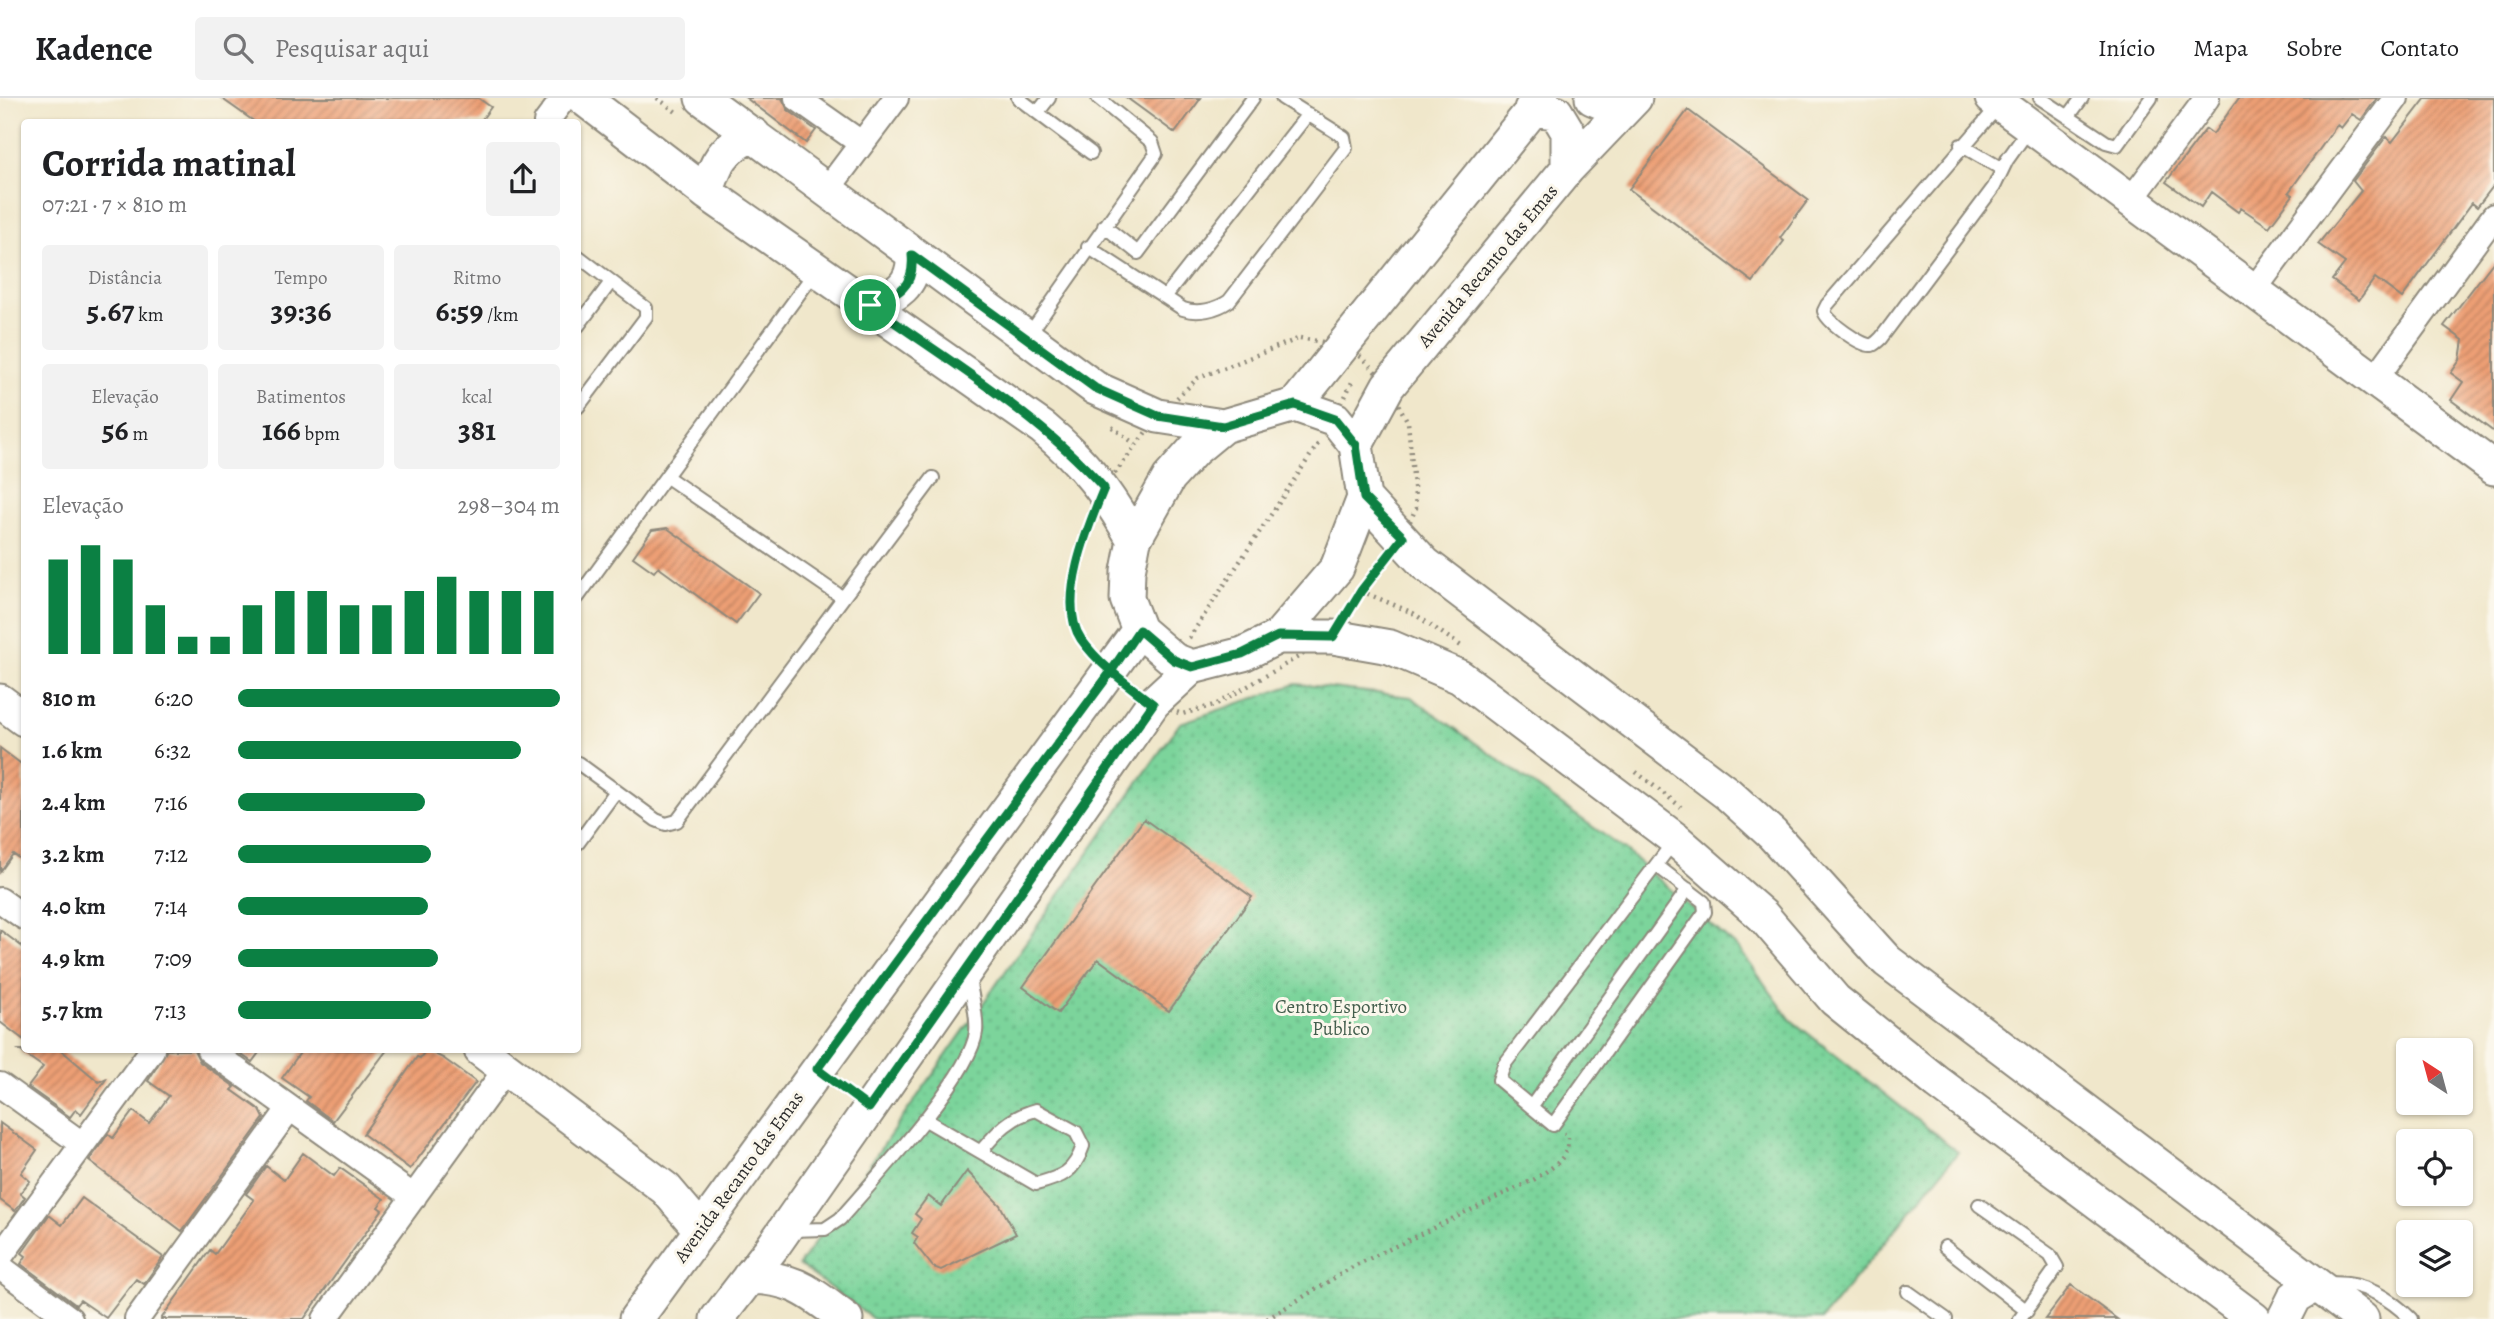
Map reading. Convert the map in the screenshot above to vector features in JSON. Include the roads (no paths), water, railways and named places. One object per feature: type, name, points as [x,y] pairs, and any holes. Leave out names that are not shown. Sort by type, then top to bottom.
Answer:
[{"type":"main road","points":[[583,98],[707,194],[817,268],[1043,428],[1072,452],[1104,488],[1133,540]]},
{"type":"main road","points":[[702,98],[1095,388],[1158,416],[1223,426]]},
{"type":"main road","points":[[1592,98],[1611,106],[1632,101]]},
{"type":"main road","name":"Avenida Recanto das Emas","points":[[1356,445],[1388,386],[1568,168],[1632,101]]},
{"type":"main road","points":[[1295,405],[1340,345],[1536,103],[1556,111],[1566,125],[1568,168]]},
{"type":"main road","points":[[2016,106],[2131,200],[2494,468]]},
{"type":"main road","points":[[707,194],[713,167],[726,149],[754,135]]},
{"type":"main road","points":[[870,305],[885,300],[908,284],[913,275],[912,255]]},
{"type":"main road","points":[[718,1319],[779,1238],[1183,664],[1242,654],[1278,636],[1337,568],[1364,498],[1356,445],[1335,419],[1295,405],[1223,426],[1194,450],[1169,478],[1133,540],[1128,571],[1128,599],[1139,630],[1183,664]]},
{"type":"main road","points":[[1364,498],[1403,537],[1425,564],[1728,794],[1772,834],[1887,961],[2362,1319]]},
{"type":"main road","name":"Avenida Recanto das Emas","points":[[645,1317],[707,1220],[1139,630]]},
{"type":"main road","points":[[1278,636],[1333,637],[1390,647],[1460,677],[1671,837],[1763,916],[1835,1000],[1938,1083],[2254,1319]]},
{"type":"main road","points":[[0,701],[21,717]]},
{"type":"main road","points":[[493,1060],[707,1220]]},
{"type":"main road","points":[[779,1238],[811,1293]]},
{"type":"main road","points":[[749,1277],[780,1278],[811,1293],[846,1319]]},
{"type":"main road","points":[[2284,1319],[2295,1297],[2315,1285]]},
{"type":"street","points":[[548,119],[564,98]]},
{"type":"street","points":[[797,98],[861,143]]},
{"type":"street","points":[[827,190],[896,98]]},
{"type":"street","points":[[2131,200],[2207,98]]},
{"type":"street","points":[[2253,291],[2396,98]]},
{"type":"street","points":[[2375,379],[2494,216]]},
{"type":"street","points":[[0,900],[21,916]]},
{"type":"street","points":[[0,1257],[150,1053]]},
{"type":"street","points":[[213,1053],[414,1197]]},
{"type":"street","points":[[325,1319],[414,1197],[493,1060]]},
{"type":"street","points":[[0,1085],[82,1144]]},
{"type":"street","points":[[137,1319],[289,1109]]},
{"type":"street","points":[[0,1267],[70,1319]]},
{"type":"lane","points":[[1018,98],[1091,153]]},
{"type":"lane","points":[[1038,112],[1049,98]]},
{"type":"lane","points":[[1026,339],[1157,148],[1098,98]]},
{"type":"lane","points":[[1124,270],[1253,98]]},
{"type":"lane","points":[[1088,247],[1183,309],[1197,312],[1215,309],[1229,301],[1346,148],[1344,137],[1282,98]]},
{"type":"lane","points":[[2068,117],[2082,98]]},
{"type":"lane","points":[[2016,106],[2002,169],[1994,187],[1881,338],[1874,344],[1865,344],[1831,323],[1824,311],[1828,305],[1961,145],[2016,106],[2068,117],[2106,142],[2117,145],[2151,98]]},
{"type":"lane","points":[[1165,297],[1308,114]]},
{"type":"lane","points":[[1961,145],[2002,169]]},
{"type":"lane","points":[[1104,226],[1138,254]]},
{"type":"lane","points":[[581,258],[646,308],[646,317],[581,403]]},
{"type":"lane","points":[[582,581],[667,477],[817,268]]},
{"type":"lane","points":[[581,322],[611,282]]},
{"type":"lane","points":[[667,477],[843,598]]},
{"type":"lane","points":[[581,765],[656,820],[666,824],[677,821],[933,478]]},
{"type":"lane","points":[[582,826],[616,791]]},
{"type":"lane","points":[[1671,837],[1688,890],[1704,902],[1705,912],[1553,1125],[1499,1080],[1500,1073],[1671,837]]},
{"type":"lane","points":[[1531,1107],[1688,890]]},
{"type":"lane","points":[[779,1238],[825,1229],[840,1219],[924,1119],[960,1069],[976,1032],[968,968]]},
{"type":"lane","points":[[924,1119],[1036,1184],[1059,1178],[1068,1171],[1077,1163],[1083,1146],[1076,1132],[1036,1110],[1018,1115],[1002,1126],[981,1151]]},
{"type":"lane","points":[[1945,1247],[2024,1315],[2056,1273],[2054,1261],[2050,1255],[1979,1205]]},
{"type":"lane","points":[[2315,1285],[2339,1282],[2371,1289],[2397,1305],[2411,1319]]},
{"type":"lane","points":[[1908,1293],[1946,1319]]},
{"type":"park label","name":"Centro Esportivo Publico","points":[[1341,1018]]}]
